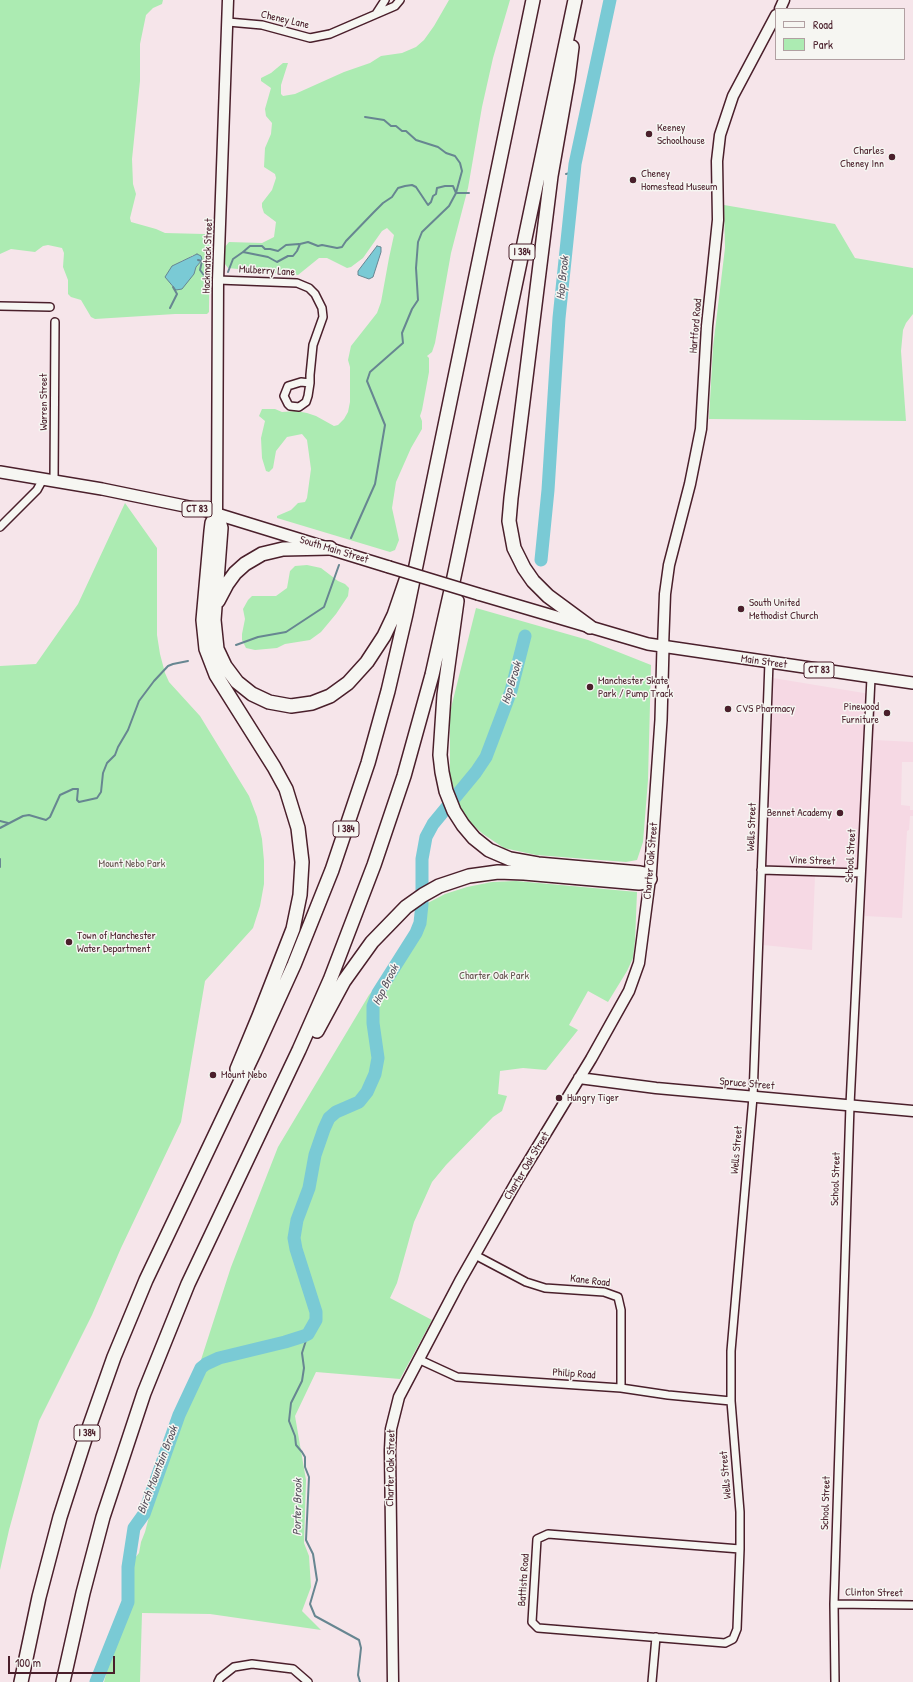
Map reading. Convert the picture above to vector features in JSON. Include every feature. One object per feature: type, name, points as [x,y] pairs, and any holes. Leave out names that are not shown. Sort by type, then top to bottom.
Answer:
[{"type":"highway","name":"I 384","points":[[21,1682],[53,1544],[84,1439],[114,1357],[136,1303],[257,1047],[294,965],[319,903],[368,763],[388,691],[408,606],[532,0]]},
{"type":"highway","name":"I 384","points":[[63,1682],[86,1578],[103,1517],[144,1393],[172,1321],[234,1186],[302,1044],[330,980],[353,924],[384,838],[422,712],[442,630],[470,504],[573,6]]},
{"type":"highway","points":[[573,6],[571,63],[551,176],[509,521],[510,533],[517,555],[533,581],[548,596],[590,627]]},
{"type":"highway","points":[[217,514],[222,528],[214,614],[214,635],[220,657],[232,677],[247,691],[263,700],[286,706],[305,704],[330,696],[344,687],[357,674],[374,651],[384,636],[400,598],[429,502]]},
{"type":"highway","points":[[258,1137],[282,1102],[324,1018],[350,971],[379,934],[412,903],[437,887],[469,876],[498,872],[639,883],[650,879],[645,874],[640,873],[531,863],[510,859],[498,855],[485,847],[470,834],[458,818],[446,791],[440,764],[441,729],[452,637],[468,540],[470,504]]},
{"type":"highway","points":[[214,1138],[223,1102],[289,940],[300,900],[302,872],[298,828],[286,788],[216,675],[206,649],[203,620],[212,523],[217,514]]},
{"type":"highway","points":[[214,614],[219,598],[229,580],[242,567],[256,558],[269,552],[283,549],[330,548]]},
{"type":"main road","name":"Hackmatack Street","points":[[217,514],[218,280],[228,0]]},
{"type":"main road","name":"Hartford Road","points":[[663,647],[665,594],[669,565],[690,484],[701,429],[707,333],[718,220],[717,161],[720,135],[733,96],[775,18]]},
{"type":"main road","name":"South Main Street","points":[[0,472],[151,499],[217,514],[478,594],[633,640],[663,647]]},
{"type":"main road","name":"Main Street","points":[[663,647],[913,684]]},
{"type":"main road","name":"Charter Oak Street","points":[[393,1682],[390,1521],[391,1430],[399,1397],[475,1255],[629,991],[636,974],[643,942],[650,879],[661,720],[663,647]]},
{"type":"main road","name":"Spruce Street","points":[[579,1078],[656,1088],[913,1111]]},
{"type":"street","points":[[376,14],[385,0]]},
{"type":"street","name":"Cheney Lane","points":[[228,22],[262,25],[310,38],[330,34],[395,6],[400,0]]},
{"type":"street","name":"Mulberry Lane","points":[[218,280],[297,283],[309,288],[315,294],[322,308],[323,317],[313,344],[310,383]]},
{"type":"street","points":[[0,306],[50,307]]},
{"type":"street","name":"Warren Street","points":[[54,481],[55,322]]},
{"type":"street","points":[[0,527],[37,490],[43,479]]},
{"type":"street","name":"Wells Street","points":[[733,1639],[737,1629],[740,1512],[731,1401],[731,1351],[753,1097],[768,662]]},
{"type":"street","name":"School Street","points":[[835,1682],[834,1604],[850,1105],[871,678]]},
{"type":"street","name":"Vine Street","points":[[761,870],[861,873]]},
{"type":"street","name":"Kane Road","points":[[475,1255],[526,1282],[545,1288],[604,1292],[618,1297],[621,1310],[621,1388]]},
{"type":"street","name":"Philip Road","points":[[418,1359],[457,1376],[621,1388],[668,1395],[731,1401]]},
{"type":"street","name":"Battista Road","points":[[733,1639],[725,1643],[656,1636],[538,1628],[532,1622],[537,1539],[548,1534],[740,1549]]},
{"type":"street","name":"Clinton Street","points":[[834,1604],[913,1605]]},
{"type":"street","points":[[652,1682],[656,1636]]},
{"type":"street","points":[[218,1682],[220,1678],[234,1667],[252,1664],[293,1670],[308,1682]]},
{"type":"shaded area","name":"Bennet Academy","points":[[773,678],[876,695],[874,740],[913,742],[913,762],[902,762],[901,805],[910,806],[910,810],[913,810],[913,816],[910,816],[909,830],[907,831],[902,918],[865,916],[866,879],[815,876],[812,950],[763,945]]},
{"type":"green space","points":[[0,0],[163,0],[162,4],[153,8],[146,15],[140,44],[140,81],[132,159],[133,184],[136,194],[130,218],[131,222],[165,233],[204,234],[210,236],[209,312],[207,314],[175,314],[95,319],[91,317],[81,300],[71,297],[68,294],[68,280],[63,267],[64,253],[62,248],[48,245],[43,246],[35,252],[11,249],[0,254]],"holes":[[[193,255],[202,260],[196,267],[194,274],[173,288],[171,282],[181,261]]]},
{"type":"green space","points":[[449,0],[510,0],[493,58],[482,107],[468,188],[451,253],[435,343],[432,352],[427,356],[429,358],[429,372],[420,416],[422,421],[422,429],[411,448],[396,482],[392,508],[399,540],[395,550],[390,552],[277,518],[277,516],[291,510],[298,503],[305,502],[307,498],[311,469],[307,440],[302,434],[287,437],[276,451],[273,468],[269,472],[266,471],[262,458],[261,438],[265,421],[259,416],[262,409],[275,409],[282,412],[296,411],[307,413],[316,416],[334,426],[338,425],[344,419],[348,412],[350,402],[350,367],[348,360],[351,346],[377,313],[381,302],[394,235],[387,228],[382,231],[363,258],[351,267],[347,268],[327,258],[319,258],[298,275],[228,268],[225,264],[224,248],[229,242],[262,243],[274,237],[276,222],[264,213],[262,207],[262,203],[272,190],[276,178],[275,174],[264,167],[265,148],[271,134],[272,123],[266,116],[265,109],[271,88],[261,81],[261,78],[271,73],[283,63],[288,63],[281,85],[281,94],[283,96],[295,94],[344,72],[370,63],[381,56],[402,53],[416,47],[424,40]]},
{"type":"green space","points":[[724,205],[835,224],[855,258],[913,268],[913,314],[903,330],[901,351],[906,421],[709,419],[713,347],[725,248]]},
{"type":"green space","name":"Mount Nebo Park","points":[[125,503],[157,548],[157,635],[165,673],[169,682],[200,716],[249,796],[257,817],[262,839],[264,884],[260,906],[253,928],[205,981],[181,1122],[121,1248],[92,1315],[39,1421],[9,1530],[0,1570],[0,666],[36,664],[78,604]]},
{"type":"green space","points":[[307,565],[321,568],[349,588],[348,596],[336,614],[321,632],[310,640],[285,644],[277,648],[255,650],[246,648],[242,640],[245,619],[243,609],[248,600],[252,596],[276,596],[287,588],[290,571],[295,566]]},
{"type":"green space","points":[[476,608],[588,640],[651,665],[648,780],[643,842],[637,860],[626,862],[536,855],[504,848],[483,834],[466,819],[458,803],[450,776],[450,712]]},
{"type":"green space","name":"Charter Oak Park","points":[[516,881],[637,892],[633,958],[627,971],[608,1002],[588,991],[569,1025],[578,1030],[546,1070],[523,1068],[500,1071],[498,1094],[507,1096],[502,1111],[493,1117],[446,1165],[432,1182],[414,1222],[397,1283],[390,1298],[432,1320],[400,1379],[316,1372],[295,1416],[306,1480],[304,1543],[309,1556],[311,1587],[302,1611],[321,1630],[210,1614],[142,1613],[140,1682],[104,1682],[122,1612],[124,1597],[135,1558],[139,1553],[160,1475],[199,1366],[231,1267],[278,1147],[369,995],[390,970],[413,936],[422,906],[445,894],[467,887],[492,882]]},
{"type":"water","points":[[377,246],[381,247],[381,252],[373,277],[369,279],[358,275],[358,271]]},
{"type":"water","points":[[197,254],[201,256],[202,260],[196,267],[194,274],[182,289],[176,290],[165,277],[172,266]]},
{"type":"waterway","name":"Hop Brook","points":[[541,560],[548,490],[559,318],[575,164],[610,0]]},
{"type":"waterway","points":[[365,117],[384,120],[391,126],[396,126],[402,131],[406,131],[416,140],[438,147],[446,153],[455,156],[460,163],[462,171],[456,193]]},
{"type":"waterway","points":[[566,174],[574,172]]},
{"type":"waterway","points":[[228,272],[233,259],[243,252],[268,257],[277,262],[288,256],[293,256],[300,244],[308,242],[318,246],[322,245],[337,248],[342,247],[373,213],[383,203],[392,197],[398,188],[412,185],[416,187],[428,205],[433,196],[436,194],[437,188],[453,186],[456,193]]},
{"type":"waterway","points":[[351,538],[375,484],[385,425],[367,381],[370,372],[403,343],[402,333],[412,309],[418,300],[416,268],[418,242],[422,232],[449,206],[456,193],[469,193]]},
{"type":"waterway","points":[[243,252],[250,246],[262,246],[265,249],[278,251],[286,245],[299,244]]},
{"type":"waterway","points":[[198,260],[202,261],[200,270],[206,278]]},
{"type":"waterway","points":[[170,308],[177,294],[173,287]]},
{"type":"waterway","points":[[236,645],[258,637],[286,632],[324,607],[339,565]]},
{"type":"waterway","name":"Hop Brook","points":[[96,1682],[128,1602],[128,1567],[134,1528],[144,1514],[179,1415],[201,1368],[219,1358],[304,1336],[308,1334],[316,1320],[316,1312],[296,1249],[294,1238],[297,1220],[309,1188],[315,1155],[329,1118],[336,1112],[359,1102],[367,1092],[375,1074],[378,1058],[373,1023],[373,1006],[378,993],[416,933],[420,923],[422,904],[422,859],[426,837],[433,824],[476,772],[486,757],[511,691],[525,636]]},
{"type":"waterway","points":[[0,828],[23,816],[29,815],[46,820],[50,817],[60,795],[73,789],[78,789],[77,800],[79,802],[97,798],[101,792],[103,773],[107,763],[115,755],[128,730],[139,701],[154,681],[168,666],[188,661]]},
{"type":"waterway","points":[[0,821],[8,823]]},
{"type":"waterway","points":[[0,859],[0,867]]},
{"type":"waterway","name":"Porter Brook","points":[[308,1334],[302,1353],[304,1368],[302,1381],[291,1403],[289,1421],[295,1436],[296,1445],[305,1457],[305,1467],[309,1477],[306,1540],[313,1554],[317,1580],[310,1604],[315,1616],[359,1640],[361,1648],[358,1675],[360,1682]]},
{"type":"place","name":"Keeney Schoolhouse","points":[[649,134]]},
{"type":"place","name":"Charles Cheney Inn","points":[[892,157]]},
{"type":"place","name":"Cheney Homestead Museum","points":[[633,180]]},
{"type":"place","name":"South United Methodist Church","points":[[741,609]]},
{"type":"place","name":"Manchester Skate Park / Pump Track","points":[[590,687]]},
{"type":"place","name":"CVS Pharmacy","points":[[728,709]]},
{"type":"place","name":"Pinewood Furniture","points":[[887,713]]},
{"type":"place","name":"Bennet Academy","points":[[840,813]]},
{"type":"place","name":"Town of Manchester Water Department","points":[[69,942]]},
{"type":"place","name":"Mount Nebo","points":[[213,1075]]},
{"type":"place","name":"Hungry Tiger","points":[[559,1098]]},
{"type":"water label","name":"Birch Mountain Brook","points":[[158,1470]]}]
